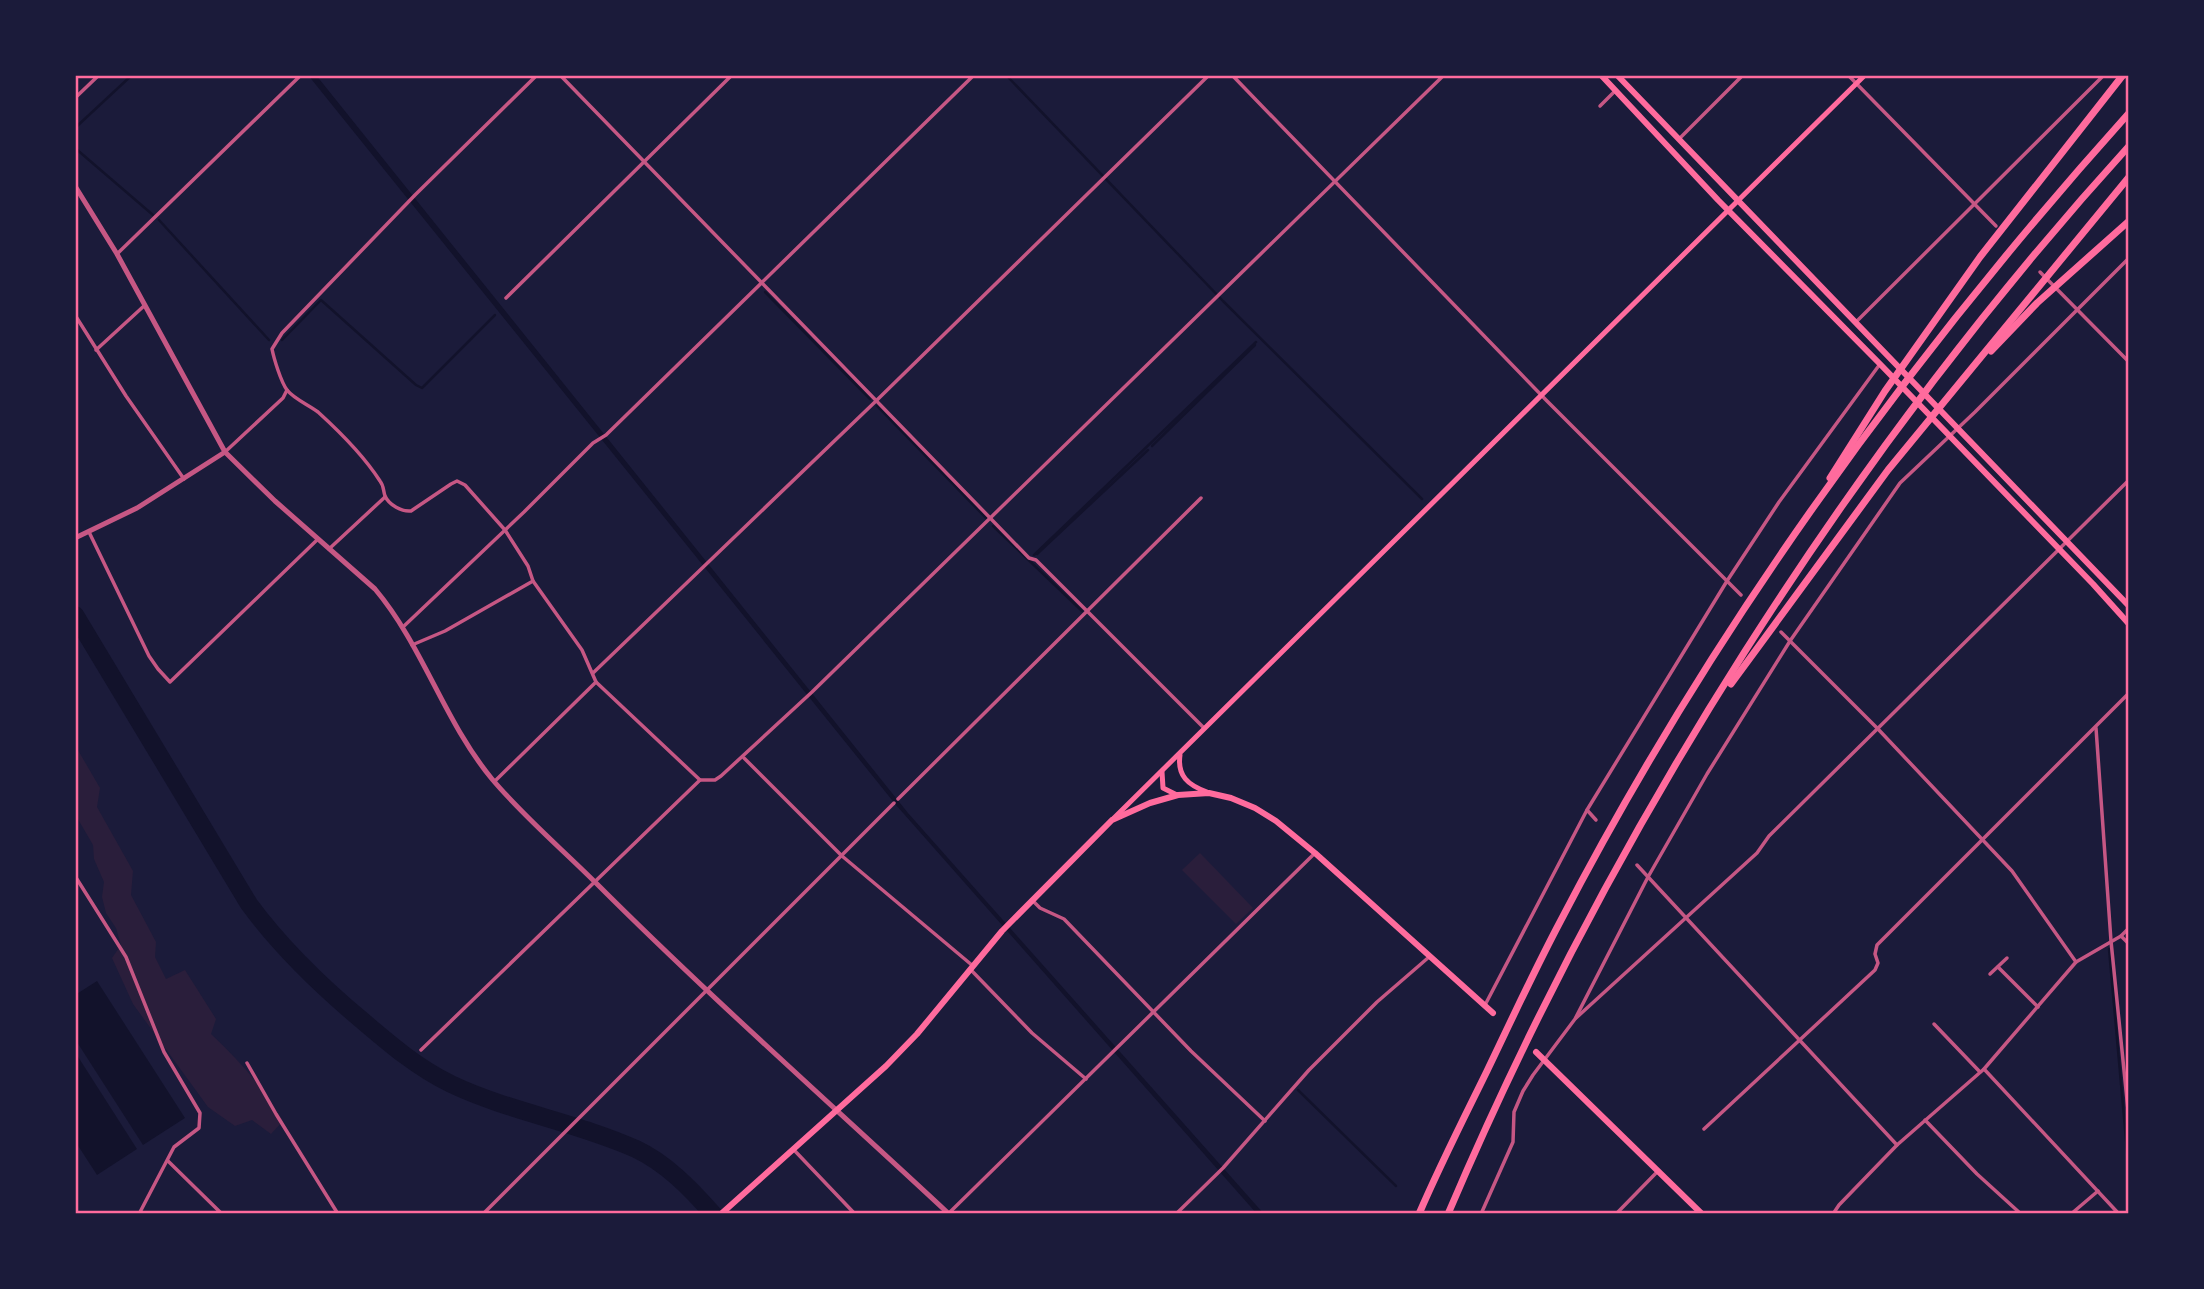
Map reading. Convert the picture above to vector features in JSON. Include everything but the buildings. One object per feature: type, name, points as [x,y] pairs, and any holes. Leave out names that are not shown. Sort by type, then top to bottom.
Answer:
[{"type":"highway","points":[[1419,1214],[1559,922],[1631,794],[1716,653],[1885,391],[1980,257],[2123,75]]},
{"type":"highway","points":[[1798,529],[1914,372],[2018,239],[2129,113]]},
{"type":"highway","points":[[1448,1214],[1522,1049],[1619,865],[1705,718],[1818,543],[1910,414],[2033,255],[2129,146]]},
{"type":"highway","points":[[1945,402],[2129,177]]},
{"type":"highway","points":[[1705,718],[1848,522],[1920,429],[2010,330],[2129,220]]},
{"type":"main road","points":[[1601,75],[2129,624]]},
{"type":"main road","points":[[1617,75],[2129,606]]},
{"type":"main road","points":[[722,1213],[918,1034],[1002,931],[1865,75]]},
{"type":"main road","points":[[1180,755],[1179,770],[1185,780],[1209,793],[1238,800],[1266,814],[1315,853],[1493,1013]]},
{"type":"main road","points":[[1162,772],[1163,788],[1178,795]]},
{"type":"main road","points":[[1112,820],[1150,803],[1178,795],[1209,793]]},
{"type":"main road","points":[[1536,1052],[1702,1214]]},
{"type":"street","points":[[117,254],[301,75]]},
{"type":"street","points":[[537,75],[413,197],[276,341],[272,349],[287,390],[316,410],[349,444],[382,484],[385,497],[400,510],[411,511],[451,484],[462,482],[505,530],[528,566],[533,581],[582,650],[596,682],[701,780],[715,780],[744,757],[992,519],[1444,75]]},
{"type":"street","points":[[560,75],[1029,558],[1036,560],[1206,729]]},
{"type":"street","points":[[506,298],[732,75]]},
{"type":"street","points":[[402,627],[593,443],[606,435],[974,75]]},
{"type":"street","points":[[593,673],[1209,75]]},
{"type":"street","points":[[1232,75],[1542,395],[1741,595]]},
{"type":"street","points":[[1679,139],[1743,75]]},
{"type":"street","points":[[1847,75],[1996,226]]},
{"type":"street","points":[[1856,322],[2104,75]]},
{"type":"street","points":[[75,98],[98,76]]},
{"type":"street","points":[[1600,106],[1615,91]]},
{"type":"street","points":[[77,191],[117,254],[225,452],[275,501],[375,589],[402,627],[470,748],[494,782],[595,883],[948,1214],[1315,853]]},
{"type":"street","points":[[1481,1214],[1513,1142],[1514,1112],[1531,1078],[1575,1019],[1648,877],[1707,774],[1790,641],[1900,483],[1958,429],[2129,258]]},
{"type":"street","points":[[2040,272],[2129,362]]},
{"type":"street","points":[[96,350],[145,305]]},
{"type":"street","points":[[75,315],[126,396],[184,479]]},
{"type":"street","points":[[1484,1006],[1587,810],[1727,581],[1779,502],[1880,364]]},
{"type":"street","points":[[75,538],[137,508],[225,452],[283,398],[287,390]]},
{"type":"street","points":[[1575,1019],[1757,853],[1769,836],[2129,480]]},
{"type":"street","points":[[329,549],[385,497]]},
{"type":"street","points":[[898,799],[1201,498]]},
{"type":"street","points":[[89,532],[149,656],[170,682],[318,539]]},
{"type":"street","points":[[412,645],[445,631],[533,581]]},
{"type":"street","points":[[1781,632],[1878,729],[2012,872],[2076,962]]},
{"type":"street","points":[[494,782],[596,682]]},
{"type":"street","points":[[1704,1129],[1878,967],[1875,954],[1877,946],[2129,694]]},
{"type":"street","points":[[2096,727],[2111,941],[2129,1120]]},
{"type":"street","points":[[744,757],[842,856],[971,968],[1032,1033],[1086,1079]]},
{"type":"street","points":[[421,1051],[701,780]]},
{"type":"street","points":[[483,1214],[894,803]]},
{"type":"street","points":[[1587,810],[1597,820]]},
{"type":"street","points":[[1637,865],[1897,1145]]},
{"type":"street","points":[[75,876],[126,957],[164,1052],[200,1113],[199,1128],[174,1147],[139,1214]]},
{"type":"street","points":[[1032,901],[1040,908],[1064,919],[1153,1013],[1265,1121]]},
{"type":"street","points":[[1833,1214],[1897,1145],[1982,1070],[2076,962],[2121,936],[2129,928]]},
{"type":"street","points":[[2121,936],[2129,944]]},
{"type":"street","points":[[1176,1214],[1221,1170],[1318,1060],[1377,1002],[1429,957]]},
{"type":"street","points":[[1990,974],[2007,958]]},
{"type":"street","points":[[1998,967],[2038,1007]]},
{"type":"street","points":[[1934,1024],[1982,1070],[2119,1214]]},
{"type":"street","points":[[247,1063],[338,1214]]},
{"type":"street","points":[[1925,1120],[1977,1174],[2021,1214]]},
{"type":"street","points":[[792,1149],[855,1214]]},
{"type":"street","points":[[167,1161],[222,1214]]},
{"type":"street","points":[[1616,1214],[1658,1171]]},
{"type":"street","points":[[2071,1214],[2098,1191]]},
{"type":"shaded area","points":[[308,75],[316,75],[908,813],[1264,1214],[1257,1214],[896,805]]},
{"type":"shaded area","points":[[75,745],[100,788],[97,807],[133,871],[131,895],[156,942],[155,957],[166,979],[185,970],[216,1019],[211,1034],[250,1075],[283,1121],[271,1134],[252,1120],[235,1126],[208,1107],[133,1004],[112,958],[121,945],[116,928],[106,913],[102,897],[104,882],[94,859],[93,845],[75,814]]},
{"type":"shaded area","points":[[1200,853],[1253,908],[1236,924],[1182,870]]},
{"type":"shaded area","points":[[97,981],[185,1118],[143,1145],[75,1039],[75,995]]},
{"type":"shaded area","points":[[75,1052],[137,1149],[97,1175],[75,1141]]},
{"type":"waterway","points":[[75,128],[132,75]]},
{"type":"waterway","points":[[1006,75],[1223,301],[1422,499]]},
{"type":"waterway","points":[[75,148],[153,215]]},
{"type":"waterway","points":[[159,220],[269,340]]},
{"type":"waterway","points":[[765,292],[870,399]]},
{"type":"waterway","points":[[282,340],[321,300],[422,388],[495,315]]},
{"type":"waterway","points":[[1034,555],[1256,342]]},
{"type":"waterway","points":[[1152,446],[1255,345]]},
{"type":"waterway","points":[[877,406],[986,518]]},
{"type":"waterway","points":[[1037,554],[1148,450]]},
{"type":"waterway","points":[[993,526],[1082,611]]},
{"type":"waterway","points":[[75,615],[249,904],[289,952],[318,981],[395,1048],[439,1078],[473,1094],[590,1131],[636,1149],[668,1169],[713,1214]]},
{"type":"waterway","points":[[2109,949],[2129,1173]]},
{"type":"waterway","points":[[1298,1090],[1396,1186]]}]
